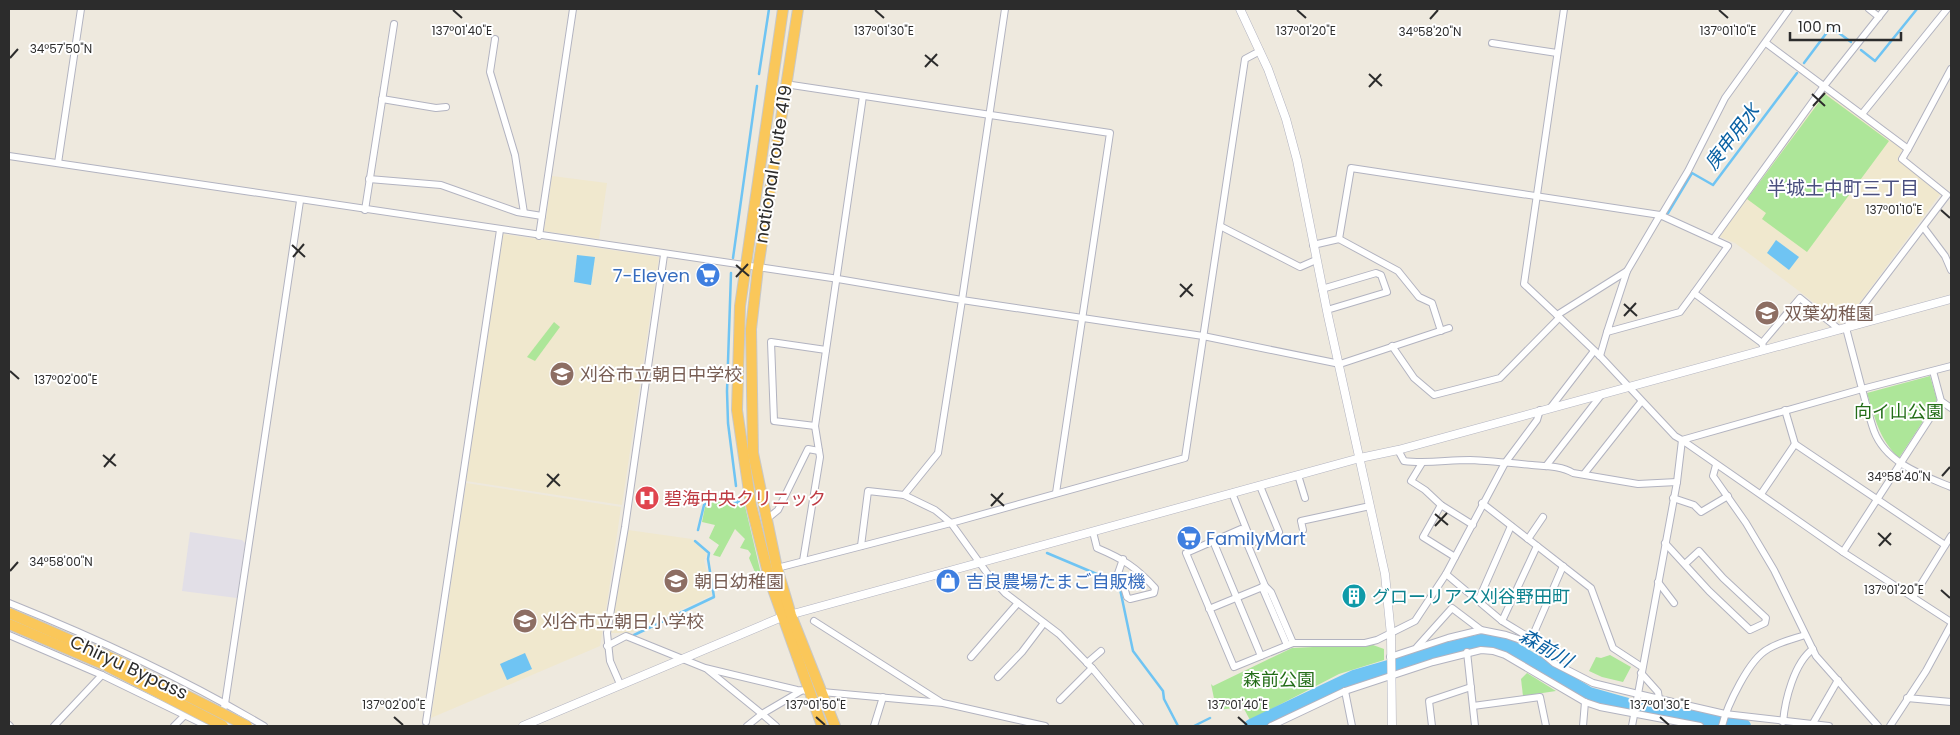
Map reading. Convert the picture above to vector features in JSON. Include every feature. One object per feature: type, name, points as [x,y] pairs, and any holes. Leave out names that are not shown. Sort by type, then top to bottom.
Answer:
[{"type":"highway","name":"national route 419","points":[[783,9],[740,306],[737,410],[751,505],[770,581],[822,692],[835,726]]},
{"type":"highway","name":"national route 419","points":[[798,9],[785,84],[751,329],[753,453],[787,616],[806,691],[822,726]]},
{"type":"highway","name":"Chiryu Bypass","points":[[9,613],[116,660],[247,726]]},
{"type":"highway","name":"Chiryu Bypass","points":[[9,624],[106,666],[223,726]]},
{"type":"street","points":[[58,163],[81,9]]},
{"type":"street","points":[[539,236],[573,9]]},
{"type":"street","points":[[904,495],[938,453],[1005,9]]},
{"type":"street","points":[[1240,9],[1260,51],[1291,136],[1322,288],[1385,574],[1391,635],[1392,726]]},
{"type":"street","points":[[1564,9],[1524,284],[1600,356],[1641,402],[1675,436],[1951,624],[1926,671],[1890,726]]},
{"type":"street","points":[[1600,356],[1627,271],[1688,171],[1725,98],[1790,9]]},
{"type":"street","points":[[1869,9],[1879,17]]},
{"type":"street","points":[[1714,238],[1824,86],[1885,9]]},
{"type":"street","points":[[1862,114],[1947,9]]},
{"type":"street","points":[[364,210],[394,24]]},
{"type":"street","points":[[495,39],[490,72],[515,155],[524,213]]},
{"type":"street","points":[[1766,42],[1908,149]]},
{"type":"street","points":[[1492,43],[1557,53]]},
{"type":"street","points":[[778,568],[951,523],[1184,458],[1245,59],[1260,51]]},
{"type":"street","points":[[1843,329],[1924,228],[1949,193],[1902,159],[1951,69]]},
{"type":"street","points":[[785,84],[1110,133],[1056,493]]},
{"type":"street","points":[[803,561],[819,451],[815,426],[863,96]]},
{"type":"street","points":[[382,99],[436,108],[446,107]]},
{"type":"street","points":[[9,156],[1203,336],[1340,364],[1450,328]]},
{"type":"street","points":[[1339,239],[1351,168],[1661,216],[1714,238],[1728,246],[1680,312],[1607,332]]},
{"type":"street","points":[[369,180],[441,186],[524,213],[542,216]]},
{"type":"street","points":[[216,726],[225,704],[300,201]]},
{"type":"street","points":[[1220,226],[1300,267],[1316,260]]},
{"type":"street","points":[[1924,228],[1948,254],[1951,270]]},
{"type":"street","points":[[426,722],[500,230]]},
{"type":"street","points":[[1313,245],[1339,239],[1398,271],[1419,297],[1432,303],[1441,331]]},
{"type":"street","points":[[620,684],[610,661],[607,633],[625,527],[664,255]]},
{"type":"street","points":[[1392,346],[1414,378],[1434,395],[1500,378],[1558,317],[1627,271]]},
{"type":"street","points":[[1322,288],[1376,273],[1381,275],[1387,292],[1327,310]]},
{"type":"street","points":[[1694,293],[1763,347]]},
{"type":"street","points":[[1763,347],[1800,298],[1811,307]]},
{"type":"street","points":[[523,726],[787,616],[1298,474],[1398,450],[1763,347],[1843,329],[1951,299]]},
{"type":"street","points":[[1825,318],[1843,329],[1875,432],[1884,448],[1899,463],[1951,487]]},
{"type":"street","points":[[815,426],[774,420],[772,342],[826,350]]},
{"type":"street","points":[[1551,407],[1594,350]]},
{"type":"street","points":[[1682,440],[1785,410],[1951,366]]},
{"type":"street","points":[[1933,371],[1942,401],[1951,408]]},
{"type":"street","points":[[1546,466],[1603,393]]},
{"type":"street","points":[[1843,552],[1899,463],[1942,401]]},
{"type":"street","points":[[1584,474],[1641,402]]},
{"type":"street","points":[[1290,644],[1271,592],[1264,586],[1241,529],[1186,553],[1234,667],[1290,644],[1365,643],[1391,635],[1415,620],[1446,574],[1473,525],[1482,503],[1505,463],[1537,420],[1540,410]]},
{"type":"street","points":[[1785,410],[1795,444],[1945,545]]},
{"type":"street","points":[[1632,726],[1677,482],[1682,440]]},
{"type":"street","points":[[1761,494],[1795,444]]},
{"type":"street","points":[[767,519],[778,510],[808,449],[819,451]]},
{"type":"street","points":[[1398,450],[1404,461],[1422,463],[1469,460],[1546,466],[1638,484],[1677,482]]},
{"type":"street","points":[[1422,463],[1411,481],[1425,490],[1441,505],[1473,525]]},
{"type":"street","points":[[1716,465],[1713,476],[1728,496],[1774,570],[1813,649],[1878,726]]},
{"type":"street","points":[[1298,474],[1305,498]]},
{"type":"street","points":[[1232,493],[1252,543],[1279,532],[1260,486]]},
{"type":"street","points":[[861,546],[868,491],[904,495],[935,510],[951,523],[979,562],[1005,593],[1059,634],[1089,665],[1140,726]]},
{"type":"street","points":[[1673,498],[1694,505],[1701,512],[1728,496]]},
{"type":"street","points":[[1482,503],[1591,588],[1613,648],[1642,670],[1658,692],[1659,699]]},
{"type":"street","points":[[1441,505],[1422,537],[1456,557]]},
{"type":"street","points":[[1303,530],[1301,521],[1370,506]]},
{"type":"street","points":[[1528,539],[1543,517]]},
{"type":"street","points":[[1478,601],[1510,526]]},
{"type":"street","points":[[1092,532],[1097,548],[1123,559],[1155,588],[1154,593],[1130,599],[1127,597],[1124,587],[1116,579],[1123,559]]},
{"type":"street","points":[[1913,597],[1951,536]]},
{"type":"street","points":[[1213,541],[1261,656]]},
{"type":"street","points":[[1665,542],[1709,592],[1750,630],[1765,623],[1766,618],[1723,578],[1699,551],[1685,564]]},
{"type":"street","points":[[1502,621],[1537,546]]},
{"type":"street","points":[[1530,640],[1563,566]]},
{"type":"street","points":[[1446,574],[1502,621],[1530,640],[1554,663],[1593,683],[1726,714],[1829,726]]},
{"type":"street","points":[[1658,582],[1674,603]]},
{"type":"street","points":[[1210,609],[1264,586]]},
{"type":"street","points":[[9,603],[109,646],[225,704],[264,726]]},
{"type":"street","points":[[971,657],[1018,603]]},
{"type":"street","points":[[1416,648],[1452,608],[1481,630],[1530,640]]},
{"type":"street","points":[[814,621],[942,703]]},
{"type":"street","points":[[998,677],[1022,652],[1044,623]]},
{"type":"street","points":[[1390,657],[1481,630]]},
{"type":"street","points":[[1722,726],[1726,714],[1749,669],[1766,649],[1805,634]]},
{"type":"street","points":[[9,635],[102,675],[207,726]]},
{"type":"street","points":[[608,646],[626,636],[706,668],[806,691]]},
{"type":"street","points":[[1784,722],[1785,700],[1805,655],[1813,649]]},
{"type":"street","points":[[1060,700],[1101,650]]},
{"type":"street","points":[[1271,726],[1344,691],[1390,675],[1467,652],[1493,651],[1505,655],[1584,702],[1677,724],[1700,726]]},
{"type":"street","points":[[1467,652],[1475,726]]},
{"type":"street","points":[[706,668],[776,726]]},
{"type":"street","points":[[54,726],[102,675]]},
{"type":"street","points":[[1812,725],[1838,680]]},
{"type":"street","points":[[1432,726],[1429,701],[1471,688]]},
{"type":"street","points":[[747,726],[762,714],[806,691]]},
{"type":"street","points":[[1344,691],[1352,726]]},
{"type":"street","points":[[822,692],[942,703],[1026,724],[1046,726]]},
{"type":"street","points":[[874,726],[883,697]]},
{"type":"street","points":[[1473,706],[1540,697],[1546,726]]},
{"type":"street","points":[[1907,698],[1951,702]]},
{"type":"street","points":[[1583,726],[1584,702]]},
{"type":"street","points":[[174,726],[185,715]]},
{"type":"shaded area","points":[[1825,91],[1903,149],[1897,159],[1941,193],[1846,321],[1840,322],[1735,243],[1720,237],[1718,234]]},
{"type":"shaded area","points":[[552,176],[607,183],[599,239],[544,231]]},
{"type":"shaded area","name":"刈谷市立朝日中学校","points":[[503,234],[659,257],[622,505],[466,481]]},
{"type":"shaded area","name":"刈谷市立朝日小学校","points":[[466,483],[621,507],[608,597],[600,646],[431,718]]},
{"type":"shaded area","points":[[628,530],[692,539],[708,553],[704,560],[712,595],[630,633],[609,633]]},
{"type":"shaded area","points":[[190,532],[242,540],[245,543],[237,598],[182,591]]},
{"type":"green space","points":[[1825,94],[1889,141],[1807,252],[1762,219],[1766,213],[1747,199]]},
{"type":"green space","points":[[554,322],[560,327],[535,361],[527,357]]},
{"type":"green space","name":"向イ山公園","points":[[1930,376],[1937,400],[1899,458],[1882,436],[1867,393]]},
{"type":"green space","points":[[717,499],[745,506],[761,574],[757,577],[749,558],[751,554],[748,550],[740,548],[745,539],[735,529],[720,557],[713,555],[719,545],[709,538],[715,525],[702,522],[705,507]]},
{"type":"green space","name":"森前公園","points":[[1373,645],[1384,649],[1384,660],[1339,674],[1250,720],[1243,707],[1217,710],[1216,708],[1211,684],[1213,686],[1292,648]]},
{"type":"green space","points":[[1610,655],[1631,667],[1623,682],[1602,677],[1589,671],[1596,657],[1601,658]]},
{"type":"green space","points":[[1527,673],[1556,691],[1523,696],[1521,679]]},
{"type":"water","points":[[1776,240],[1799,257],[1789,270],[1767,253]]},
{"type":"water","points":[[577,255],[595,257],[591,285],[574,282]]},
{"type":"water","points":[[525,653],[532,669],[507,680],[500,664]]},
{"type":"waterway","points":[[759,74],[769,9]]},
{"type":"waterway","name":"庚申用水","points":[[1861,50],[1875,61],[1917,9]]},
{"type":"waterway","name":"庚申用水","points":[[1804,63],[1831,27],[1851,42]]},
{"type":"waterway","name":"庚申用水","points":[[1668,213],[1692,173],[1713,185],[1797,73]]},
{"type":"waterway","points":[[733,258],[757,86]]},
{"type":"waterway","points":[[731,273],[727,391],[728,423],[736,486]]},
{"type":"waterway","points":[[698,530],[704,505],[716,497],[739,503],[738,498]]},
{"type":"waterway","points":[[634,635],[714,597],[708,559],[709,553],[695,541]]},
{"type":"waterway","points":[[1047,553],[1111,580],[1120,589],[1133,651],[1163,691],[1164,699],[1178,726]]},
{"type":"waterway","name":"森前川","points":[[1251,726],[1354,677],[1430,653],[1485,640],[1509,646],[1589,694],[1642,709],[1744,726]]},
{"type":"waterway","points":[[1194,726],[1210,718]]},
{"type":"place","name":"7-Eleven","points":[[708,275]]},
{"type":"place","name":"双葉幼稚園","points":[[1767,313]]},
{"type":"place","name":"刈谷市立朝日中学校","points":[[562,374]]},
{"type":"place","name":"碧海中央クリニック","points":[[647,498]]},
{"type":"place","name":"FamilyMart","points":[[1189,538]]},
{"type":"place","name":"朝日幼稚園","points":[[676,581]]},
{"type":"place","name":"吉良農場たまご自販機","points":[[948,581]]},
{"type":"place","name":"グローリアス刈谷野田町","points":[[1354,596]]},
{"type":"place","name":"刈谷市立朝日小学校","points":[[525,621]]},
{"type":"district","name":"半城土中町三丁目","points":[[1843,188]]}]
